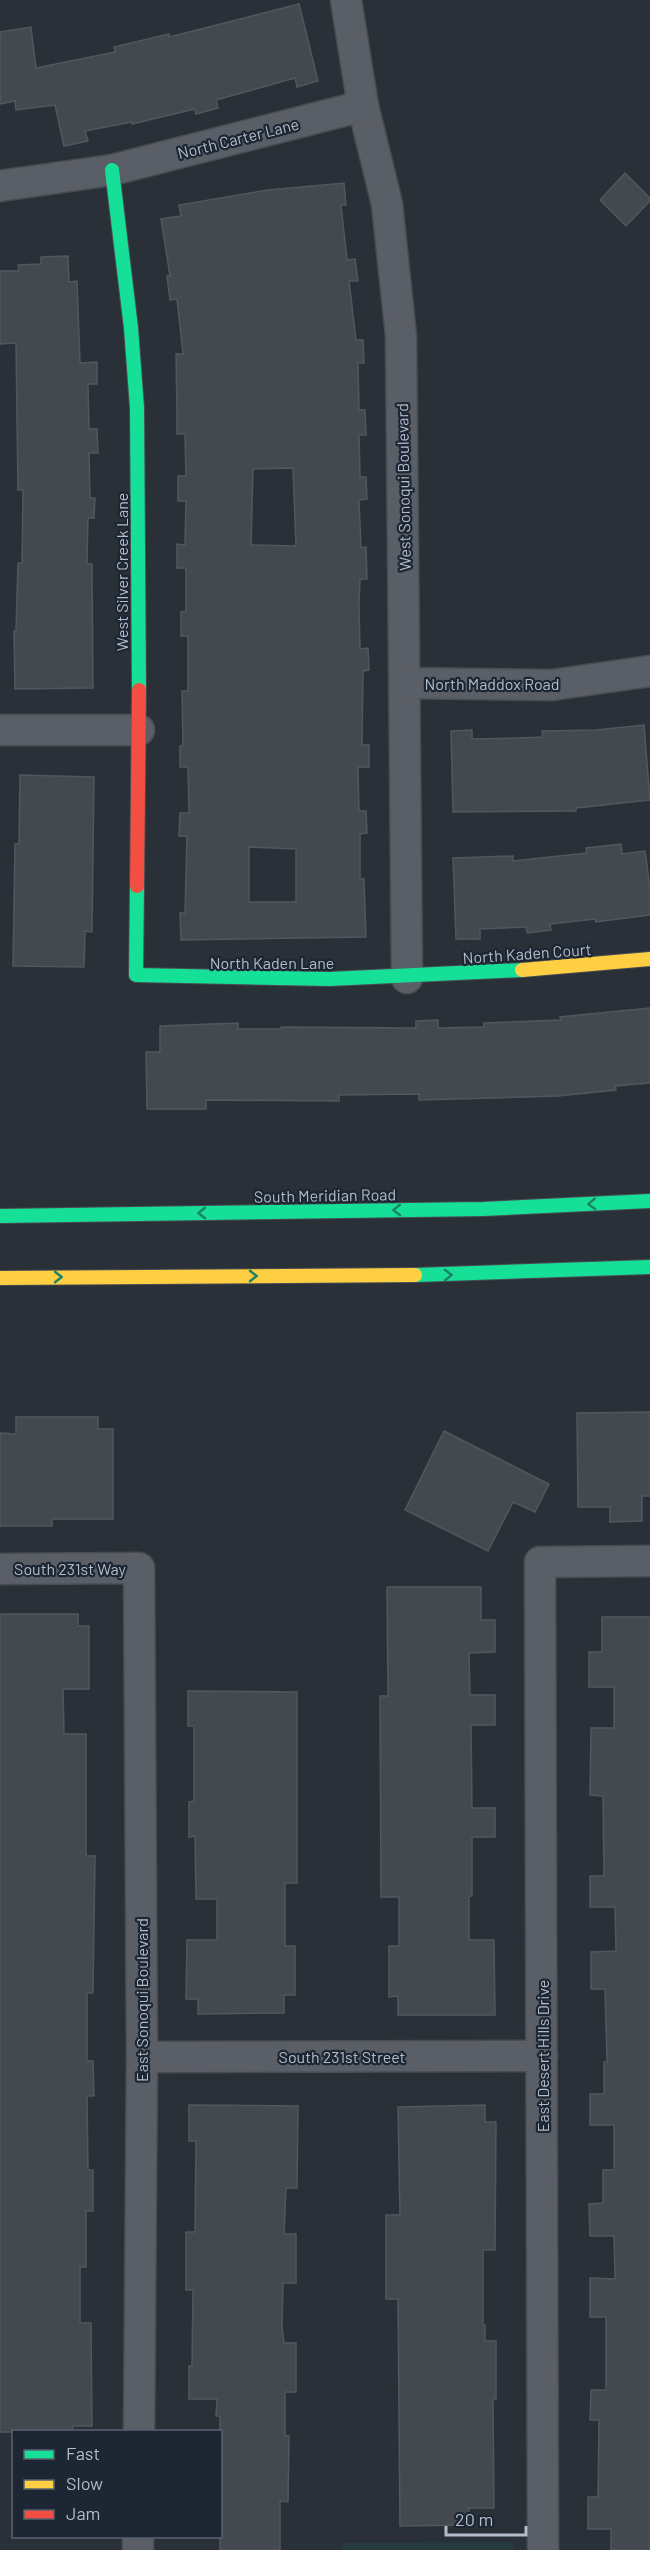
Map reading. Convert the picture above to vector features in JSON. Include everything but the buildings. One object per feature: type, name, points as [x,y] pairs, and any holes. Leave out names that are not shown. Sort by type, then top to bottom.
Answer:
[{"type":"street","name":"West Sonoqui Boulevard","points":[[346,0],[363,106],[387,204],[401,336],[407,978]]},
{"type":"street","name":"North Carter Lane","points":[[0,186],[112,170],[363,106]]},
{"type":"street","name":"West Silver Creek Lane","points":[[112,170],[131,328],[137,408],[139,730],[136,975]]},
{"type":"street","name":"North Maddox Road","points":[[405,683],[552,685],[650,671]]},
{"type":"street","points":[[0,730],[139,730]]},
{"type":"street","name":"North Kaden Court","points":[[407,978],[564,968],[650,959]]},
{"type":"street","name":"North Kaden Lane","points":[[136,975],[224,979],[407,978]]},
{"type":"street","name":"South Meridian Road","points":[[0,1216],[483,1209],[650,1201]]},
{"type":"street","points":[[0,1278],[453,1275],[650,1267]]},
{"type":"street","name":"East Desert Hills Drive","points":[[543,2550],[540,1562],[650,1561]]},
{"type":"street","name":"South 231st Way","points":[[0,1569],[139,1568]]},
{"type":"street","name":"East Sonoqui Boulevard","points":[[139,1568],[142,2057],[139,2430]]},
{"type":"street","name":"South 231st Street","points":[[142,2057],[542,2056]]},
{"type":"green space","points":[[513,2542],[513,2550],[342,2550],[343,2543]]},
{"type":"traffic: fast","points":[[112,170],[131,328],[137,408],[139,690]]},
{"type":"traffic: fast","points":[[137,886],[136,975],[329,979],[522,970]]},
{"type":"traffic: fast","points":[[0,1216],[483,1209],[650,1201]]},
{"type":"traffic: fast","points":[[415,1275],[650,1267]]},
{"type":"traffic: slow","points":[[522,970],[650,959]]},
{"type":"traffic: slow","points":[[0,1278],[415,1275]]},
{"type":"traffic: jam","points":[[137,886],[139,690]]}]
